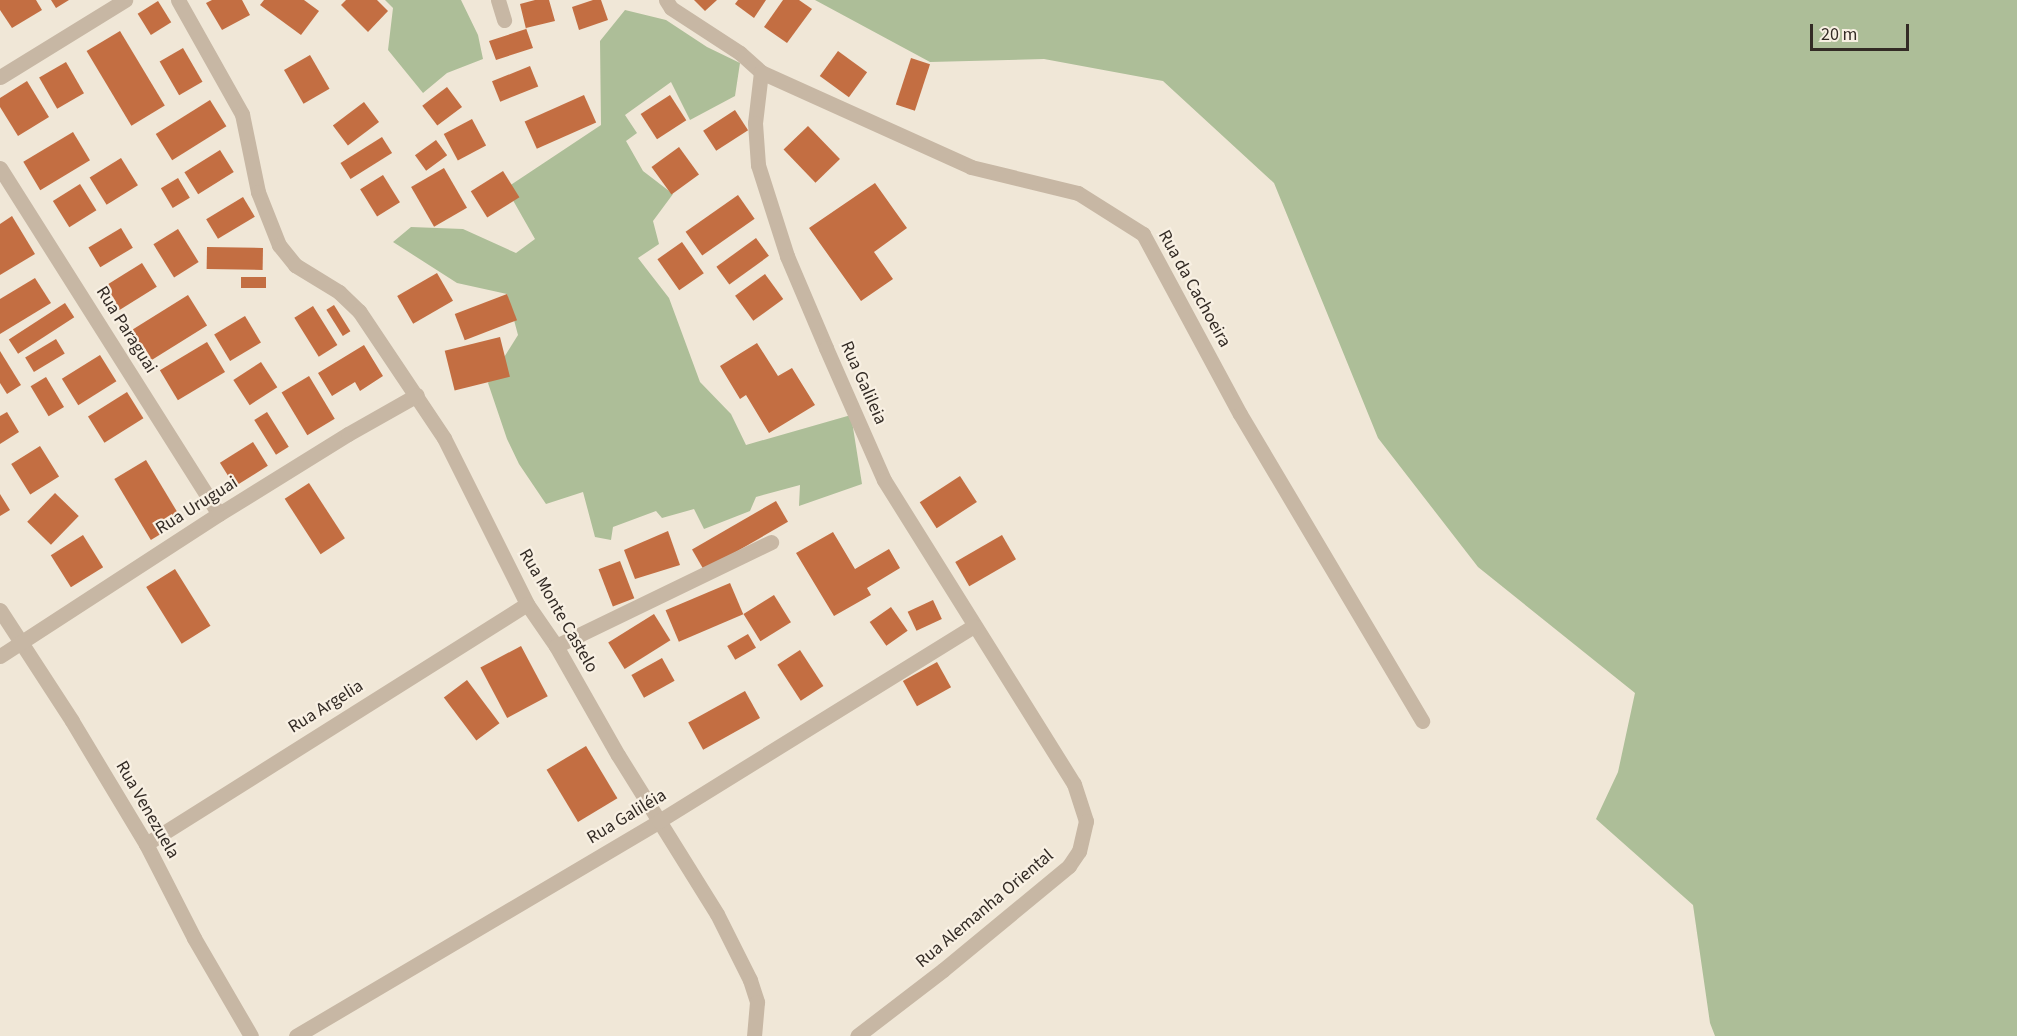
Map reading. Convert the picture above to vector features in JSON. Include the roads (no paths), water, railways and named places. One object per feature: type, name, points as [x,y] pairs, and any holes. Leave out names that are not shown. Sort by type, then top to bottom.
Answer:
[{"type":"street","points":[[0,77],[125,0]]},
{"type":"street","name":"Rua Monte Castelo","points":[[178,0],[242,114],[258,192],[279,245],[295,265],[339,292],[359,311],[444,438],[527,604],[556,646],[659,821],[717,914],[750,980],[757,1002],[754,1036]]},
{"type":"street","points":[[498,0],[504,20]]},
{"type":"street","points":[[666,0],[671,8],[740,53],[761,72]]},
{"type":"street","name":"Rua Galileia","points":[[761,72],[755,145],[764,192],[787,256],[884,480],[1074,784]]},
{"type":"street","name":"Rua da Cachoeira","points":[[761,72],[971,167],[1078,193],[1143,234],[1240,414],[1422,721]]},
{"type":"street","name":"Rua Paraguai","points":[[0,168],[219,514]]},
{"type":"street","name":"Rua Uruguai","points":[[0,656],[219,514],[348,434],[417,395]]},
{"type":"street","points":[[556,646],[771,542]]},
{"type":"street","name":"Rua Argelia","points":[[146,844],[527,604]]},
{"type":"street","name":"Rua Venezuela","points":[[0,610],[146,844],[194,938],[250,1036]]},
{"type":"street","name":"Rua Galiléia","points":[[296,1036],[659,821],[974,626]]},
{"type":"street","name":"Rua Alemanha Oriental","points":[[857,1036],[943,970],[1069,866],[1079,851],[1086,821],[1082,801],[1074,784]]}]
